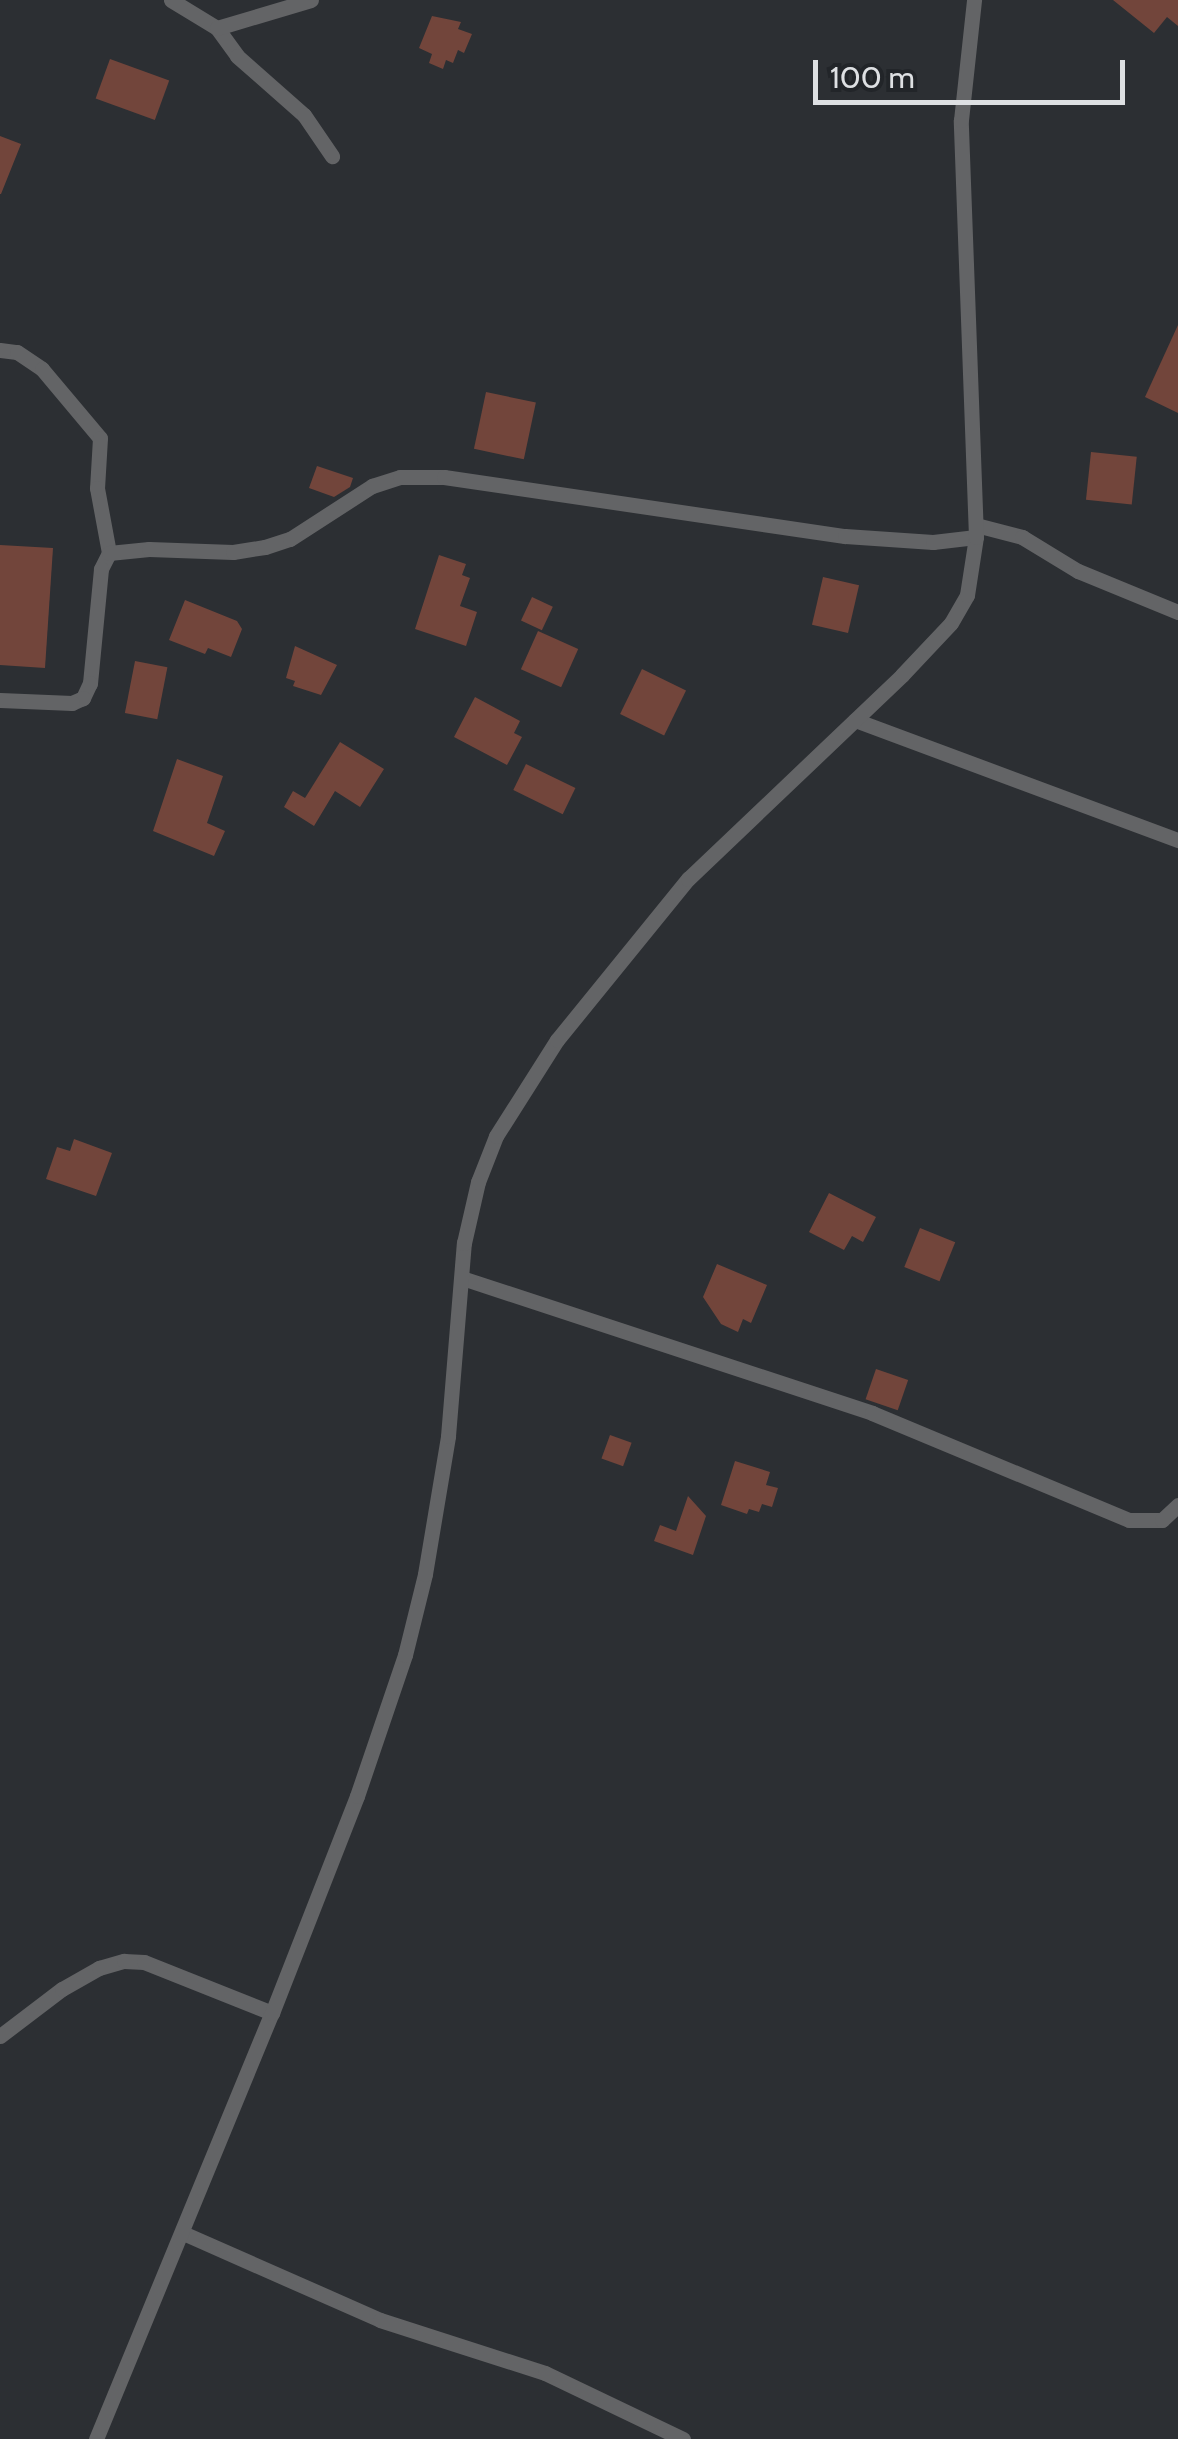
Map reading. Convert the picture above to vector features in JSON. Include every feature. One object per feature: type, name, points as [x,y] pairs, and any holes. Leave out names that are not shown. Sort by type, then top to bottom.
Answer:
[{"type":"street","points":[[171,0],[216,28],[237,56],[304,115],[332,156]]},
{"type":"street","points":[[216,28],[311,0]]},
{"type":"street","points":[[96,2439],[272,2013],[357,1796],[405,1655],[438,1506],[464,1242],[478,1182],[496,1136],[557,1040],[688,879],[951,623],[966,595],[976,531],[961,120],[974,0]]},
{"type":"street","points":[[0,350],[18,352],[42,369],[100,438],[97,488],[109,553],[101,568],[90,684],[83,698],[72,703],[0,700]]},
{"type":"street","points":[[109,553],[149,548],[233,552],[265,547],[290,539],[372,486],[400,477],[444,477],[845,536],[933,542],[976,531],[1022,537],[1078,571],[1178,612]]},
{"type":"street","points":[[855,720],[1178,840]]},
{"type":"street","points":[[462,1278],[872,1413],[1130,1520],[1162,1520],[1178,1505]]},
{"type":"street","points":[[0,2036],[62,1989],[100,1968],[124,1961],[144,1962],[272,2013]]},
{"type":"street","points":[[183,2232],[380,2320],[545,2374],[683,2439]]},
{"type":"building","points":[[1113,0],[1178,0],[1178,26],[1167,17],[1154,33]]},
{"type":"building","points":[[432,16],[461,22],[458,29],[472,34],[464,53],[458,50],[453,63],[446,60],[443,69],[429,63],[432,54],[419,48]]},
{"type":"building","points":[[110,59],[169,81],[155,120],[96,98]]},
{"type":"building","points":[[0,136],[21,144],[1,194],[0,194]]},
{"type":"building","points":[[1178,325],[1178,413],[1145,397]]},
{"type":"building","points":[[486,392],[536,403],[524,459],[474,449]]},
{"type":"building","points":[[1091,452],[1137,457],[1132,505],[1086,500]]},
{"type":"building","points":[[317,466],[353,478],[350,487],[334,497],[309,488]]},
{"type":"building","points":[[0,545],[53,548],[45,668],[0,665]]},
{"type":"building","points":[[439,555],[466,564],[462,575],[470,578],[460,606],[477,612],[466,646],[415,629]]},
{"type":"building","points":[[823,577],[859,585],[848,633],[812,625]]},
{"type":"building","points":[[532,597],[553,607],[542,630],[521,621]]},
{"type":"building","points":[[185,600],[237,621],[242,629],[231,657],[208,648],[205,654],[169,640]]},
{"type":"building","points":[[538,631],[578,649],[561,687],[521,669]]},
{"type":"building","points":[[295,646],[337,665],[321,695],[293,686],[295,681],[286,678]]},
{"type":"building","points":[[135,661],[167,667],[157,719],[125,713]]},
{"type":"building","points":[[642,669],[686,690],[664,735],[620,714]]},
{"type":"building","points":[[475,697],[520,721],[514,733],[522,737],[507,765],[454,737]]},
{"type":"building","points":[[340,742],[384,769],[360,807],[335,791],[314,826],[284,807],[293,791],[305,798]]},
{"type":"building","points":[[177,759],[223,776],[207,823],[225,831],[214,856],[153,831]]},
{"type":"building","points":[[526,764],[575,788],[563,814],[513,790]]},
{"type":"building","points":[[74,1139],[112,1153],[96,1196],[46,1179],[57,1147],[70,1151]]},
{"type":"building","points":[[829,1193],[876,1217],[863,1242],[852,1236],[844,1250],[809,1232]]},
{"type":"building","points":[[920,1228],[955,1242],[939,1281],[904,1267]]},
{"type":"building","points":[[717,1264],[767,1285],[751,1323],[743,1319],[738,1332],[721,1324],[703,1297]]},
{"type":"building","points":[[876,1369],[908,1380],[898,1410],[866,1399]]},
{"type":"building","points":[[610,1435],[632,1443],[623,1466],[601,1458]]},
{"type":"building","points":[[735,1461],[770,1472],[766,1485],[778,1488],[772,1507],[762,1504],[759,1512],[749,1509],[747,1514],[721,1505]]},
{"type":"building","points":[[688,1496],[706,1516],[693,1555],[654,1541],[660,1525],[676,1531]]}]
